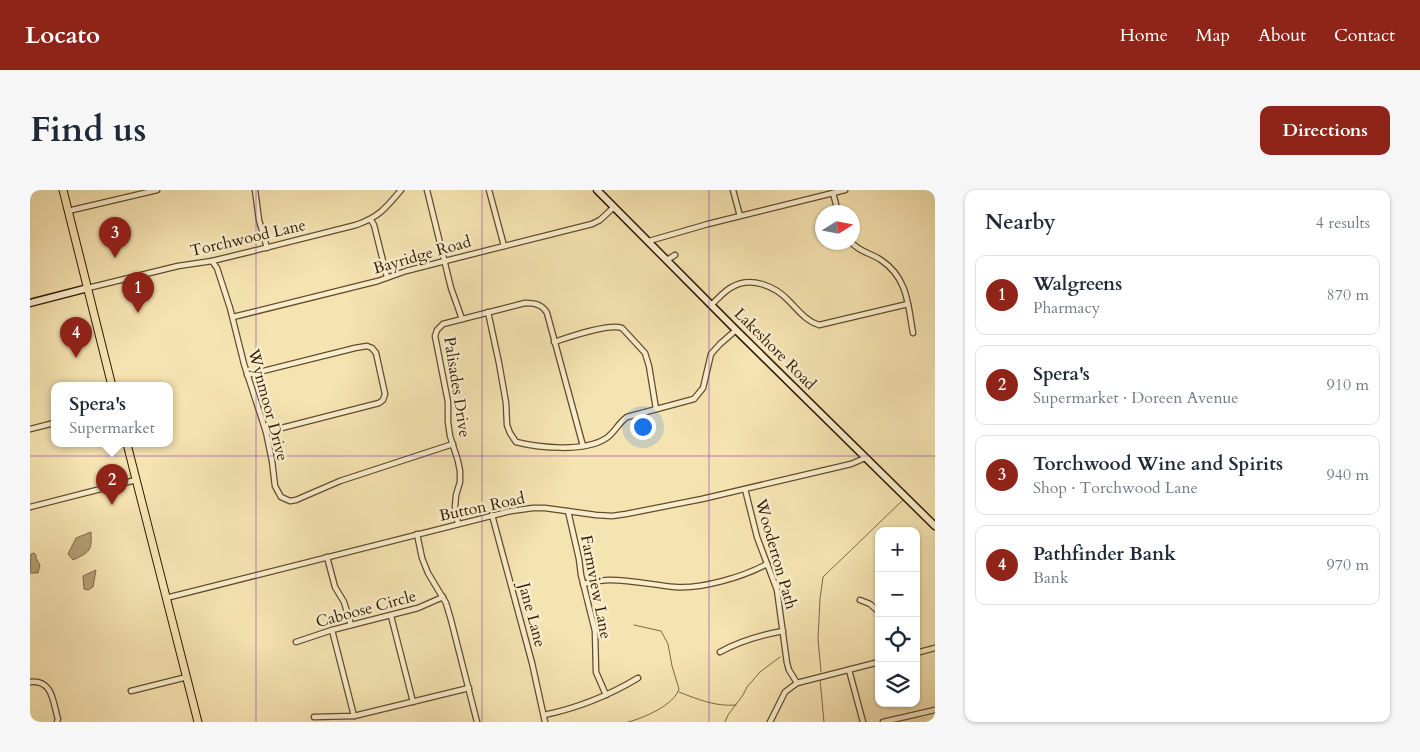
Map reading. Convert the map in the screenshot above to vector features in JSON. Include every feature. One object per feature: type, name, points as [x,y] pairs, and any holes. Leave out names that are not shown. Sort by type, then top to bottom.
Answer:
[{"type":"main road","points":[[63,190],[111,382]]},
{"type":"main road","points":[[128,447],[198,722]]},
{"type":"street","points":[[68,211],[157,190]]},
{"type":"street","points":[[255,190],[259,220],[266,248]]},
{"type":"street","name":"Torchwood Lane","points":[[88,288],[178,266],[266,248],[356,225],[378,215],[402,190]]},
{"type":"street","points":[[427,190],[452,288],[462,319]]},
{"type":"street","points":[[489,190],[504,246]]},
{"type":"street","name":"Lakeshore Road","points":[[597,190],[865,458],[933,522]]},
{"type":"street","points":[[733,190],[740,216]]},
{"type":"street","points":[[648,241],[844,190]]},
{"type":"street","points":[[833,193],[836,205]]},
{"type":"street","name":"Bayridge Road","points":[[233,318],[592,224],[600,220],[614,207]]},
{"type":"street","points":[[370,220],[374,225],[387,277]]},
{"type":"street","points":[[860,250],[881,260],[903,284],[913,334]]},
{"type":"street","points":[[667,260],[676,255]]},
{"type":"street","name":"Wynmoor Drive","points":[[212,260],[217,268],[233,318],[247,375],[266,432],[275,486],[281,497],[290,500],[300,498],[340,481],[453,444]]},
{"type":"street","points":[[711,305],[732,287],[749,282],[761,284],[775,290],[787,298],[812,323],[819,325],[908,304]]},
{"type":"street","points":[[30,303],[88,288]]},
{"type":"street","name":"Palisades Drive","points":[[458,524],[455,507],[460,482],[460,471],[448,422],[447,395],[435,336],[437,330],[443,324],[525,303],[543,307],[583,446]]},
{"type":"street","points":[[488,312],[499,363],[508,425],[514,440],[521,443],[560,448],[583,446],[607,438],[627,417],[690,401],[700,394],[711,354],[736,330]]},
{"type":"street","points":[[554,342],[609,327],[622,328],[645,353],[656,409]]},
{"type":"street","points":[[247,375],[367,346],[372,348],[376,354],[385,394],[383,400],[379,403],[266,432]]},
{"type":"street","points":[[30,429],[51,424]]},
{"type":"street","name":"Button Road","points":[[166,598],[511,511],[534,508],[612,516],[626,514],[850,464],[865,458]]},
{"type":"street","points":[[30,507],[136,480]]},
{"type":"street","name":"Wooderton Path","points":[[745,488],[757,537],[777,590],[787,663],[797,683]]},
{"type":"street","name":"Farmview Lane","points":[[568,511],[583,584],[595,630],[596,672],[606,695]]},
{"type":"street","name":"Jane Lane","points":[[492,515],[530,655],[545,722]]},
{"type":"street","points":[[417,534],[422,558],[428,573],[443,597],[452,620],[477,722]]},
{"type":"street","points":[[327,558],[335,587],[344,602],[351,625]]},
{"type":"street","points":[[583,584],[611,580],[676,587],[700,585],[742,575],[767,564]]},
{"type":"street","name":"Caboose Circle","points":[[296,642],[332,630],[418,608],[443,597]]},
{"type":"street","points":[[860,600],[875,608]]},
{"type":"street","points":[[391,616],[412,702]]},
{"type":"street","points":[[332,630],[354,716]]},
{"type":"street","points":[[720,652],[754,637],[783,631]]},
{"type":"street","points":[[920,652],[935,648]]},
{"type":"street","points":[[770,722],[785,692],[797,683],[875,663]]},
{"type":"street","points":[[849,670],[863,722]]},
{"type":"street","points":[[131,691],[187,677]]},
{"type":"street","points":[[544,715],[580,706],[638,678]]},
{"type":"street","points":[[30,682],[39,682],[45,685],[50,692],[57,722]]},
{"type":"street","points":[[314,717],[354,716],[469,688]]},
{"type":"street","points":[[884,722],[935,710]]},
{"type":"shaded area","points":[[91,532],[89,550],[73,560],[68,554],[76,538]]},
{"type":"shaded area","points":[[34,553],[40,565],[38,573],[30,573],[31,554]]},
{"type":"shaded area","points":[[96,570],[93,587],[88,590],[84,589],[83,576]]},
{"type":"waterway","points":[[821,672],[818,639],[823,577],[903,500]]},
{"type":"waterway","points":[[628,722],[650,714],[665,705],[676,695],[679,689],[668,644],[661,631],[634,625]]},
{"type":"waterway","points":[[725,722],[747,687],[760,672],[780,657]]},
{"type":"waterway","points":[[820,679],[824,722]]},
{"type":"waterway","points":[[679,692],[714,704],[736,705]]},
{"type":"place","name":"Torchwood Wine and Spirits","points":[[115,258]]},
{"type":"place","name":"Walgreens","points":[[138,313]]},
{"type":"place","name":"Pathfinder Bank","points":[[76,358]]},
{"type":"place","name":"Spera's","points":[[112,505]]}]
